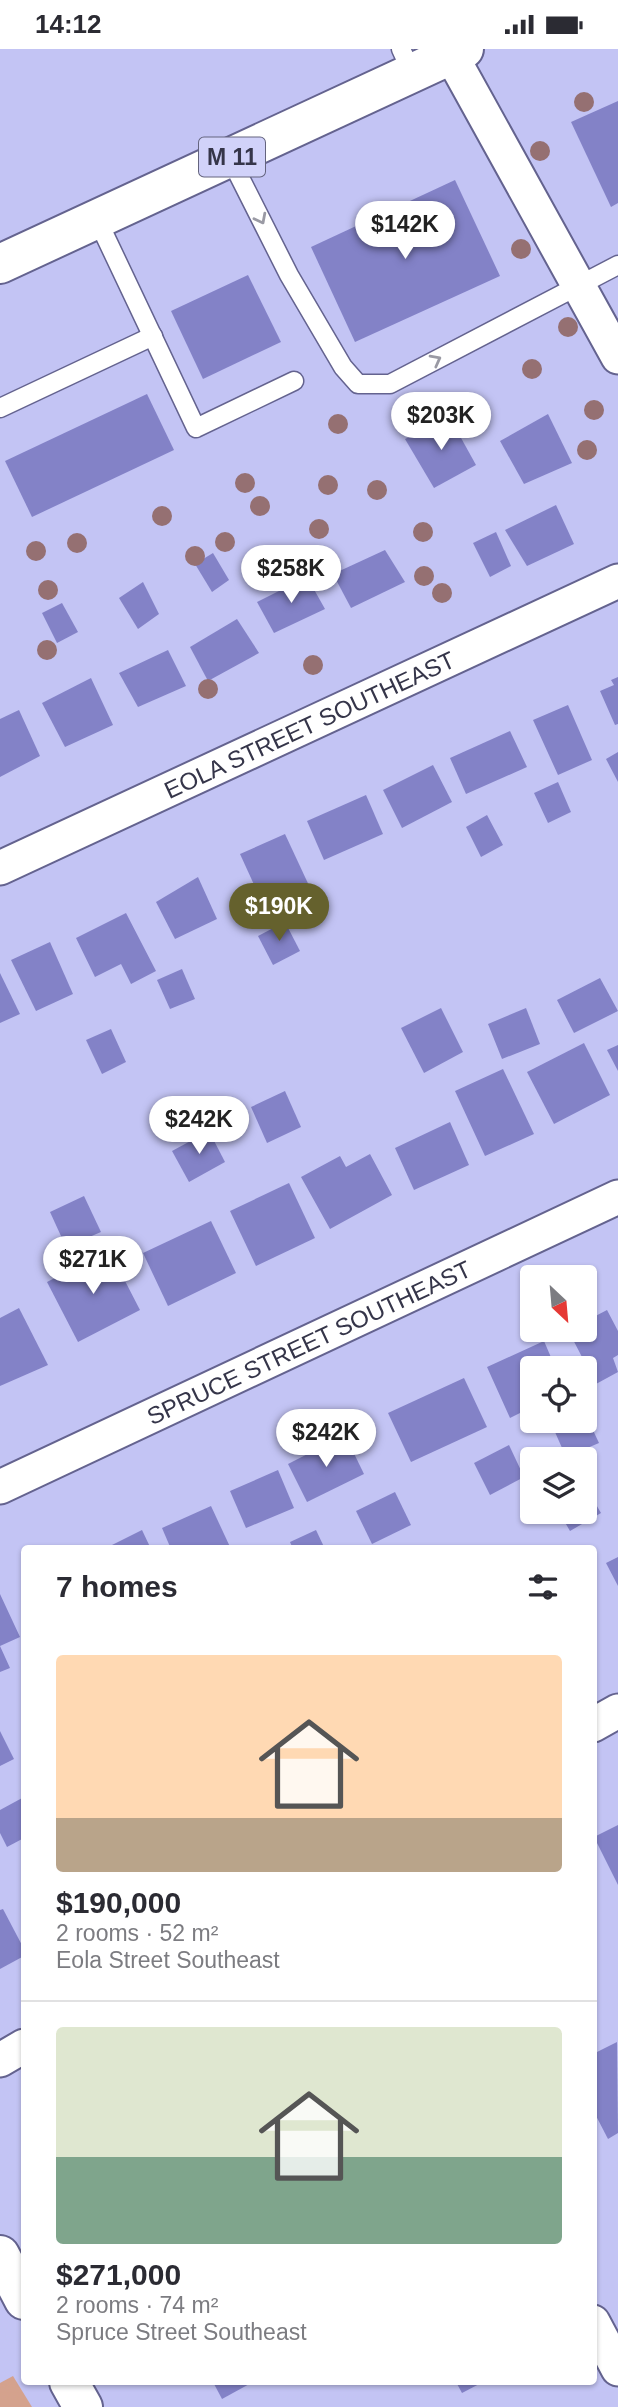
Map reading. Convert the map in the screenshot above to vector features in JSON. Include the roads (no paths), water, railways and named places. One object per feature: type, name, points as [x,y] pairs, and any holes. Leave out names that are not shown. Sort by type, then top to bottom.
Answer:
[{"type":"main road","name":"M 11","points":[[0,264],[230,158],[406,61],[458,52]]},
{"type":"main road","points":[[0,2255],[21,2294]]},
{"type":"main road","points":[[71,2385],[83,2407]]},
{"type":"street","points":[[458,52],[618,357]]},
{"type":"street","name":"EOLA STREET SOUTHEAST","points":[[0,868],[618,581]]},
{"type":"street","name":"SPRUCE STREET SOUTHEAST","points":[[0,1487],[618,1197]]},
{"type":"street","points":[[597,1723],[618,1711]]},
{"type":"street","points":[[0,2060],[21,2048]]},
{"type":"street","points":[[597,2330],[618,2369]]},
{"type":"lane","points":[[230,158],[289,275],[342,366],[359,384],[390,384],[618,265]]},
{"type":"lane","points":[[97,219],[196,428],[294,381]]},
{"type":"lane","points":[[0,408],[153,336]]}]
